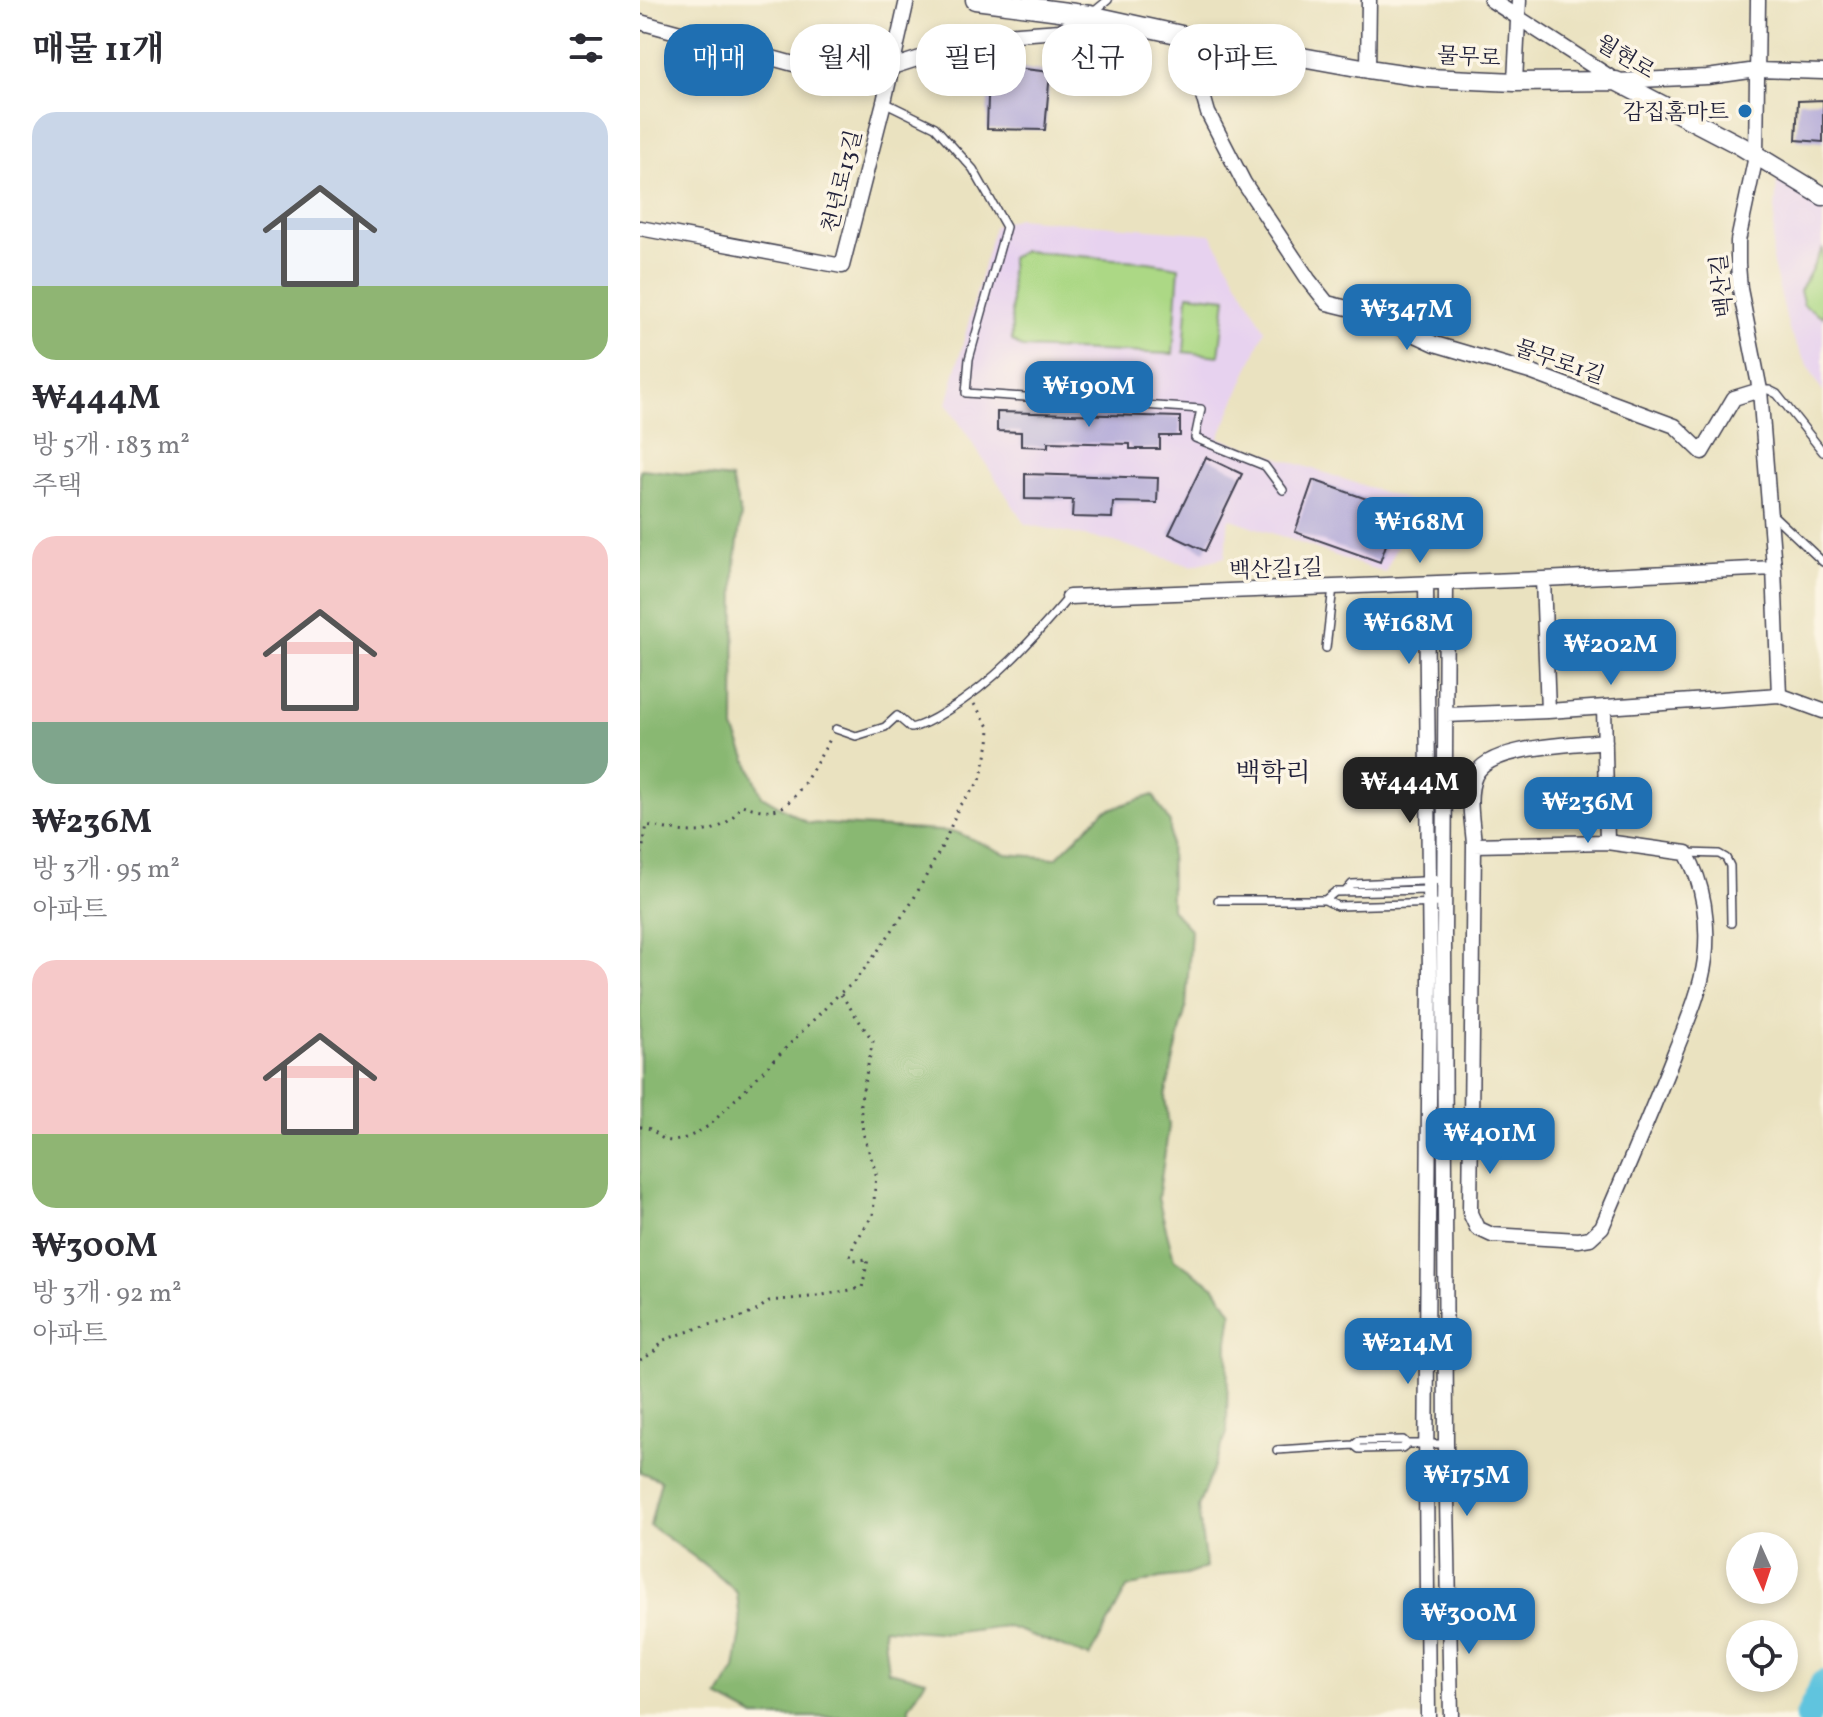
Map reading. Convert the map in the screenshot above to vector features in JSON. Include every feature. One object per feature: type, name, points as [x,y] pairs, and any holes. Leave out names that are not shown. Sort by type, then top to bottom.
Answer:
[{"type":"main road","name":"물무로","points":[[975,0],[1090,15],[1168,32]]},
{"type":"main road","name":"물무로","points":[[1306,58],[1429,78],[1515,82],[1616,81]]},
{"type":"main road","name":"월현로","points":[[1616,81],[1756,156],[1823,196]]},
{"type":"street","name":"천년로13길","points":[[900,31],[907,0]]},
{"type":"street","points":[[1368,69],[1369,0]]},
{"type":"street","name":"월현로","points":[[1491,0],[1616,81]]},
{"type":"street","points":[[1515,82],[1519,0]]},
{"type":"street","name":"백산길","points":[[1758,0],[1756,156],[1738,241],[1738,264],[1760,390],[1774,568],[1779,695]]},
{"type":"street","points":[[900,64],[989,36],[1060,31],[1090,15]]},
{"type":"street","points":[[640,22],[790,63]]},
{"type":"street","name":"물무로","points":[[1616,81],[1707,77],[1757,70],[1823,72]]},
{"type":"street","name":"천년로13길","points":[[640,228],[842,266],[885,96]]},
{"type":"street","name":"물무로1길","points":[[1203,96],[1208,113],[1244,183],[1327,303],[1368,313],[1435,344],[1530,372],[1675,426],[1702,452],[1734,398],[1760,390]]},
{"type":"street","name":"백산길1길","points":[[1069,597],[1774,568]]},
{"type":"street","points":[[1543,579],[1548,711]]},
{"type":"street","points":[[1428,1717],[1426,1444],[1430,977],[1446,715],[1446,583]]},
{"type":"street","points":[[1426,584],[1437,891],[1451,1717]]},
{"type":"street","points":[[1446,715],[1779,695],[1823,711]]},
{"type":"street","points":[[1604,707],[1607,842]]},
{"type":"street","points":[[1474,845],[1607,842],[1686,853],[1696,870],[1706,926],[1700,986],[1654,1108],[1602,1227],[1590,1238],[1492,1235],[1477,1228],[1470,1213],[1474,845],[1471,794],[1476,774],[1494,759],[1512,751],[1605,741]]},
{"type":"lane","points":[[1090,15],[1108,0]]},
{"type":"lane","points":[[884,102],[935,127],[973,169],[1006,227],[969,359],[966,393],[1201,409],[1195,438],[1265,466],[1283,490]]},
{"type":"lane","points":[[1760,390],[1777,394],[1823,452]]},
{"type":"lane","points":[[1770,511],[1823,562]]},
{"type":"lane","points":[[1326,648],[1333,587]]},
{"type":"lane","points":[[836,729],[856,736],[885,727],[897,716],[911,728],[922,725],[969,698],[1026,647],[1069,597]]},
{"type":"lane","points":[[1686,853],[1719,854],[1726,858],[1730,866],[1731,923]]},
{"type":"lane","points":[[1325,900],[1335,892],[1345,892],[1352,884],[1437,891]]},
{"type":"lane","points":[[1218,900],[1325,900],[1337,906],[1437,891]]},
{"type":"lane","points":[[1277,1450],[1354,1445],[1359,1441],[1403,1440],[1407,1444],[1446,1444]]},
{"type":"path","points":[[640,1127],[653,1130],[666,1141],[674,1141],[710,1125],[852,984],[881,949],[912,902],[945,841],[959,806],[980,781],[990,728],[969,698]]},
{"type":"path","points":[[640,862],[647,825],[680,832],[703,832],[727,823],[742,805],[757,811],[781,808],[797,795],[836,729]]},
{"type":"path","points":[[640,1360],[653,1353],[664,1340],[737,1319],[769,1301],[862,1288],[868,1259],[854,1260],[850,1257],[854,1244],[873,1215],[876,1173],[863,1133],[860,1104],[873,1041],[840,993]]},
{"type":"shaded area","points":[[1777,179],[1823,209],[1823,393],[1790,333],[1772,260]]},
{"type":"shaded area","points":[[1017,218],[1211,234],[1265,330],[1219,438],[1416,503],[1385,573],[1229,518],[1225,557],[1191,566],[1114,542],[1025,524],[947,404],[994,226]]},
{"type":"green space","points":[[1823,248],[1823,317],[1804,305],[1800,291]]},
{"type":"green space","points":[[1023,251],[1179,267],[1173,354],[1022,348],[1012,341],[1010,258]]},
{"type":"green space","points":[[1188,294],[1226,298],[1219,356],[1184,352]]},
{"type":"green space","points":[[642,469],[731,479],[741,516],[735,566],[734,729],[762,796],[808,823],[956,832],[1006,854],[1056,858],[1104,811],[1153,795],[1170,823],[1171,909],[1191,930],[1186,1007],[1165,1097],[1169,1126],[1158,1198],[1174,1259],[1215,1287],[1232,1313],[1228,1341],[1227,1433],[1198,1507],[1206,1568],[1127,1588],[1090,1657],[1006,1626],[949,1633],[883,1628],[888,1671],[926,1680],[909,1707],[909,1717],[755,1717],[718,1697],[735,1669],[741,1632],[737,1593],[706,1566],[650,1526],[661,1480],[640,1472]]},
{"type":"building","points":[[1026,69],[1042,71],[1042,96],[1048,96],[1045,130],[987,129],[988,96],[1026,96]]},
{"type":"building","points":[[1823,100],[1823,142],[1796,140],[1798,101]]},
{"type":"building","points":[[997,412],[1180,417],[1180,436],[1160,436],[1160,449],[1130,449],[1130,444],[1048,442],[1048,447],[1021,446],[1021,432],[997,431]]},
{"type":"building","points":[[1206,457],[1242,474],[1205,551],[1169,534]]},
{"type":"building","points":[[1025,474],[1158,478],[1157,503],[1113,502],[1112,518],[1072,517],[1073,500],[1025,499]]},
{"type":"building","points":[[1313,480],[1398,510],[1380,562],[1295,532]]},
{"type":"waterway","points":[[1808,1717],[1823,1683]]},
{"type":"place","name":"감집홈마트","points":[[1745,111]]},
{"type":"district","name":"백학리","points":[[1273,772]]}]
